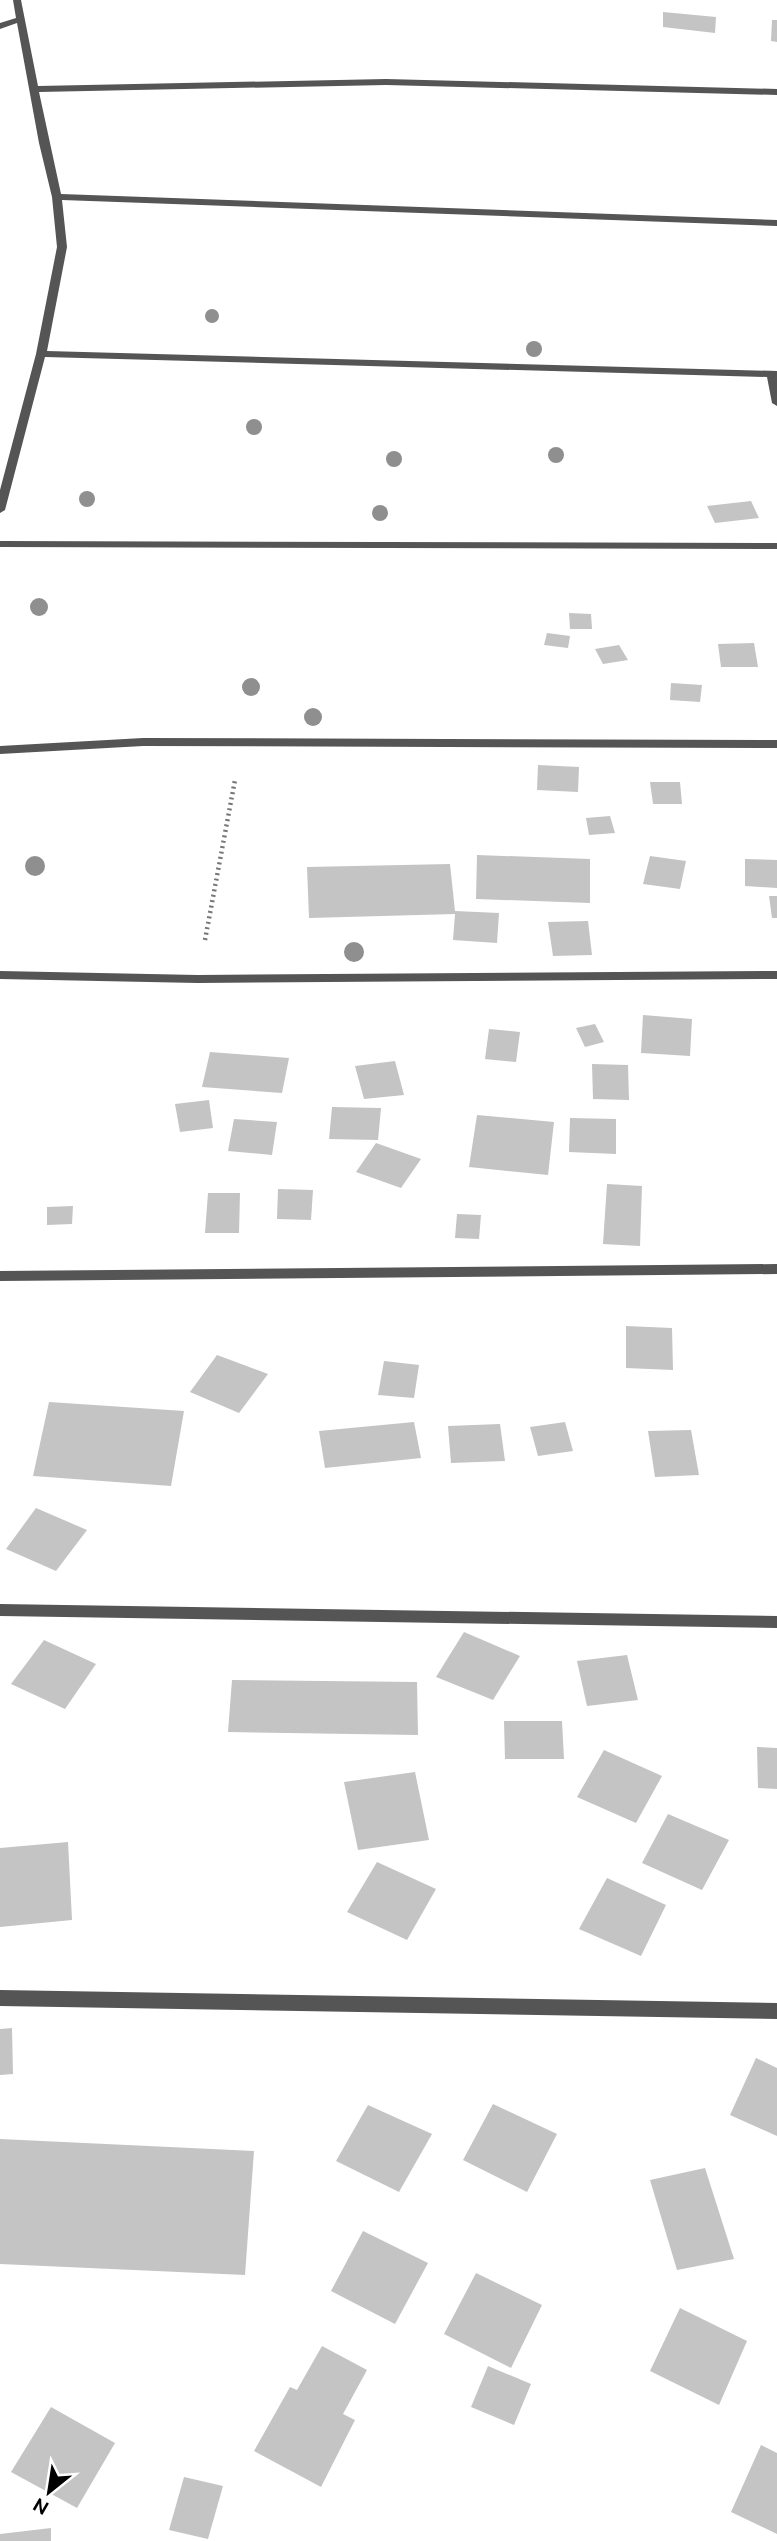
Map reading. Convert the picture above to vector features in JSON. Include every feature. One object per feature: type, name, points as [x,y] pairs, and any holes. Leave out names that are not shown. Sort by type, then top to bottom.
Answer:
[{"type":"street","points":[[0,510],[41,354],[62,247],[58,197],[19,20],[17,0]]},
{"type":"street","points":[[0,26],[19,20]]},
{"type":"street","points":[[34,89],[386,82],[777,92]]},
{"type":"street","points":[[58,197],[777,223]]},
{"type":"street","points":[[41,354],[775,374],[777,403]]},
{"type":"street","points":[[0,544],[777,546]]},
{"type":"street","points":[[0,750],[143,742],[777,744]]},
{"type":"street","points":[[0,975],[198,979],[777,975]]},
{"type":"street","points":[[0,1276],[777,1269]]},
{"type":"street","points":[[0,1610],[777,1622]]},
{"type":"street","points":[[0,1998],[777,2011]]},
{"type":"path","points":[[198,979],[242,743]]},
{"type":"building","points":[[663,12],[716,17],[715,33],[663,27]]},
{"type":"building","points":[[772,20],[777,20],[777,42],[771,41]]},
{"type":"building","points":[[751,501],[759,518],[715,523],[707,506]]},
{"type":"building","points":[[569,613],[591,614],[592,629],[570,629]]},
{"type":"building","points":[[547,633],[570,636],[568,648],[544,645]]},
{"type":"building","points":[[754,643],[758,667],[721,667],[718,644]]},
{"type":"building","points":[[619,645],[628,660],[603,664],[595,649]]},
{"type":"building","points":[[671,683],[702,685],[700,702],[670,700]]},
{"type":"building","points":[[538,765],[579,767],[578,792],[537,790]]},
{"type":"building","points":[[650,782],[680,782],[682,804],[653,804]]},
{"type":"building","points":[[610,816],[615,833],[589,835],[586,818]]},
{"type":"building","points":[[477,855],[590,859],[590,903],[476,899]]},
{"type":"building","points":[[650,856],[686,861],[680,889],[643,884]]},
{"type":"building","points":[[745,859],[777,860],[777,888],[745,886]]},
{"type":"building","points":[[450,864],[455,911],[499,913],[497,943],[453,940],[455,914],[309,918],[307,867]]},
{"type":"building","points":[[769,896],[777,896],[777,918],[772,918]]},
{"type":"building","points":[[588,921],[592,955],[553,956],[548,922]]},
{"type":"building","points":[[643,1015],[692,1019],[690,1056],[641,1053]]},
{"type":"building","points":[[595,1024],[604,1042],[585,1047],[576,1028]]},
{"type":"building","points":[[489,1029],[520,1032],[516,1062],[485,1059]]},
{"type":"building","points":[[210,1052],[289,1058],[282,1093],[202,1087]]},
{"type":"building","points":[[395,1061],[404,1095],[364,1099],[355,1066]]},
{"type":"building","points":[[592,1064],[628,1065],[629,1100],[593,1099]]},
{"type":"building","points":[[209,1100],[213,1128],[180,1132],[175,1104]]},
{"type":"building","points":[[332,1107],[381,1108],[378,1140],[329,1139]]},
{"type":"building","points":[[477,1115],[554,1122],[548,1175],[469,1167]]},
{"type":"building","points":[[570,1118],[616,1119],[616,1154],[569,1152]]},
{"type":"building","points":[[234,1119],[277,1122],[272,1155],[228,1151]]},
{"type":"building","points":[[376,1143],[421,1159],[401,1188],[356,1172]]},
{"type":"building","points":[[607,1184],[642,1186],[640,1246],[603,1244]]},
{"type":"building","points":[[278,1189],[313,1190],[311,1220],[277,1219]]},
{"type":"building","points":[[208,1193],[240,1193],[239,1233],[205,1233]]},
{"type":"building","points":[[73,1206],[72,1224],[47,1225],[47,1207]]},
{"type":"building","points":[[457,1214],[481,1215],[479,1239],[455,1238]]},
{"type":"building","points":[[626,1326],[672,1328],[673,1370],[626,1368]]},
{"type":"building","points":[[217,1355],[268,1374],[239,1413],[190,1392]]},
{"type":"building","points":[[384,1361],[419,1365],[414,1398],[378,1395]]},
{"type":"building","points":[[49,1402],[184,1411],[171,1486],[33,1476]]},
{"type":"building","points":[[414,1422],[421,1458],[325,1468],[319,1431]]},
{"type":"building","points":[[565,1422],[573,1451],[538,1456],[530,1427]]},
{"type":"building","points":[[500,1424],[505,1461],[451,1463],[448,1426]]},
{"type":"building","points":[[691,1430],[699,1475],[655,1477],[648,1431]]},
{"type":"building","points":[[36,1508],[87,1530],[56,1571],[6,1549]]},
{"type":"building","points":[[464,1632],[520,1656],[493,1700],[436,1677]]},
{"type":"building","points":[[44,1640],[96,1664],[65,1709],[11,1684]]},
{"type":"building","points":[[627,1655],[638,1700],[587,1706],[577,1661]]},
{"type":"building","points":[[232,1680],[417,1682],[418,1735],[228,1732]]},
{"type":"building","points":[[504,1721],[562,1721],[564,1759],[505,1759]]},
{"type":"building","points":[[757,1747],[777,1748],[777,1789],[758,1788]]},
{"type":"building","points":[[604,1750],[662,1776],[636,1823],[577,1797]]},
{"type":"building","points":[[415,1772],[429,1840],[358,1850],[344,1782]]},
{"type":"building","points":[[668,1814],[729,1840],[702,1890],[642,1863]]},
{"type":"building","points":[[68,1842],[72,1920],[0,1927],[0,1848]]},
{"type":"building","points":[[377,1862],[436,1889],[407,1940],[347,1912]]},
{"type":"building","points":[[607,1878],[666,1905],[641,1956],[579,1929]]},
{"type":"building","points":[[12,2028],[13,2074],[0,2075],[0,2029]]},
{"type":"building","points":[[756,2058],[777,2068],[777,2136],[730,2115]]},
{"type":"building","points":[[493,2104],[557,2134],[527,2192],[463,2160]]},
{"type":"building","points":[[368,2105],[432,2134],[399,2192],[336,2161]]},
{"type":"building","points":[[0,2139],[254,2151],[245,2275],[0,2264]]},
{"type":"building","points":[[705,2168],[734,2259],[677,2270],[650,2180]]},
{"type":"building","points":[[363,2231],[428,2263],[395,2324],[331,2291]]},
{"type":"building","points":[[476,2273],[542,2305],[511,2368],[444,2334]]},
{"type":"building","points":[[680,2308],[747,2341],[719,2405],[650,2371]]},
{"type":"building","points":[[322,2346],[367,2370],[343,2414],[355,2420],[321,2487],[254,2451],[290,2387],[297,2390]]},
{"type":"building","points":[[488,2366],[531,2384],[514,2425],[471,2407]]},
{"type":"building","points":[[51,2407],[115,2443],[77,2508],[11,2472]]},
{"type":"building","points":[[761,2445],[777,2453],[777,2534],[731,2512]]},
{"type":"building","points":[[184,2477],[223,2486],[208,2539],[169,2530]]},
{"type":"building","points":[[51,2528],[51,2541],[0,2541],[0,2534]]}]
